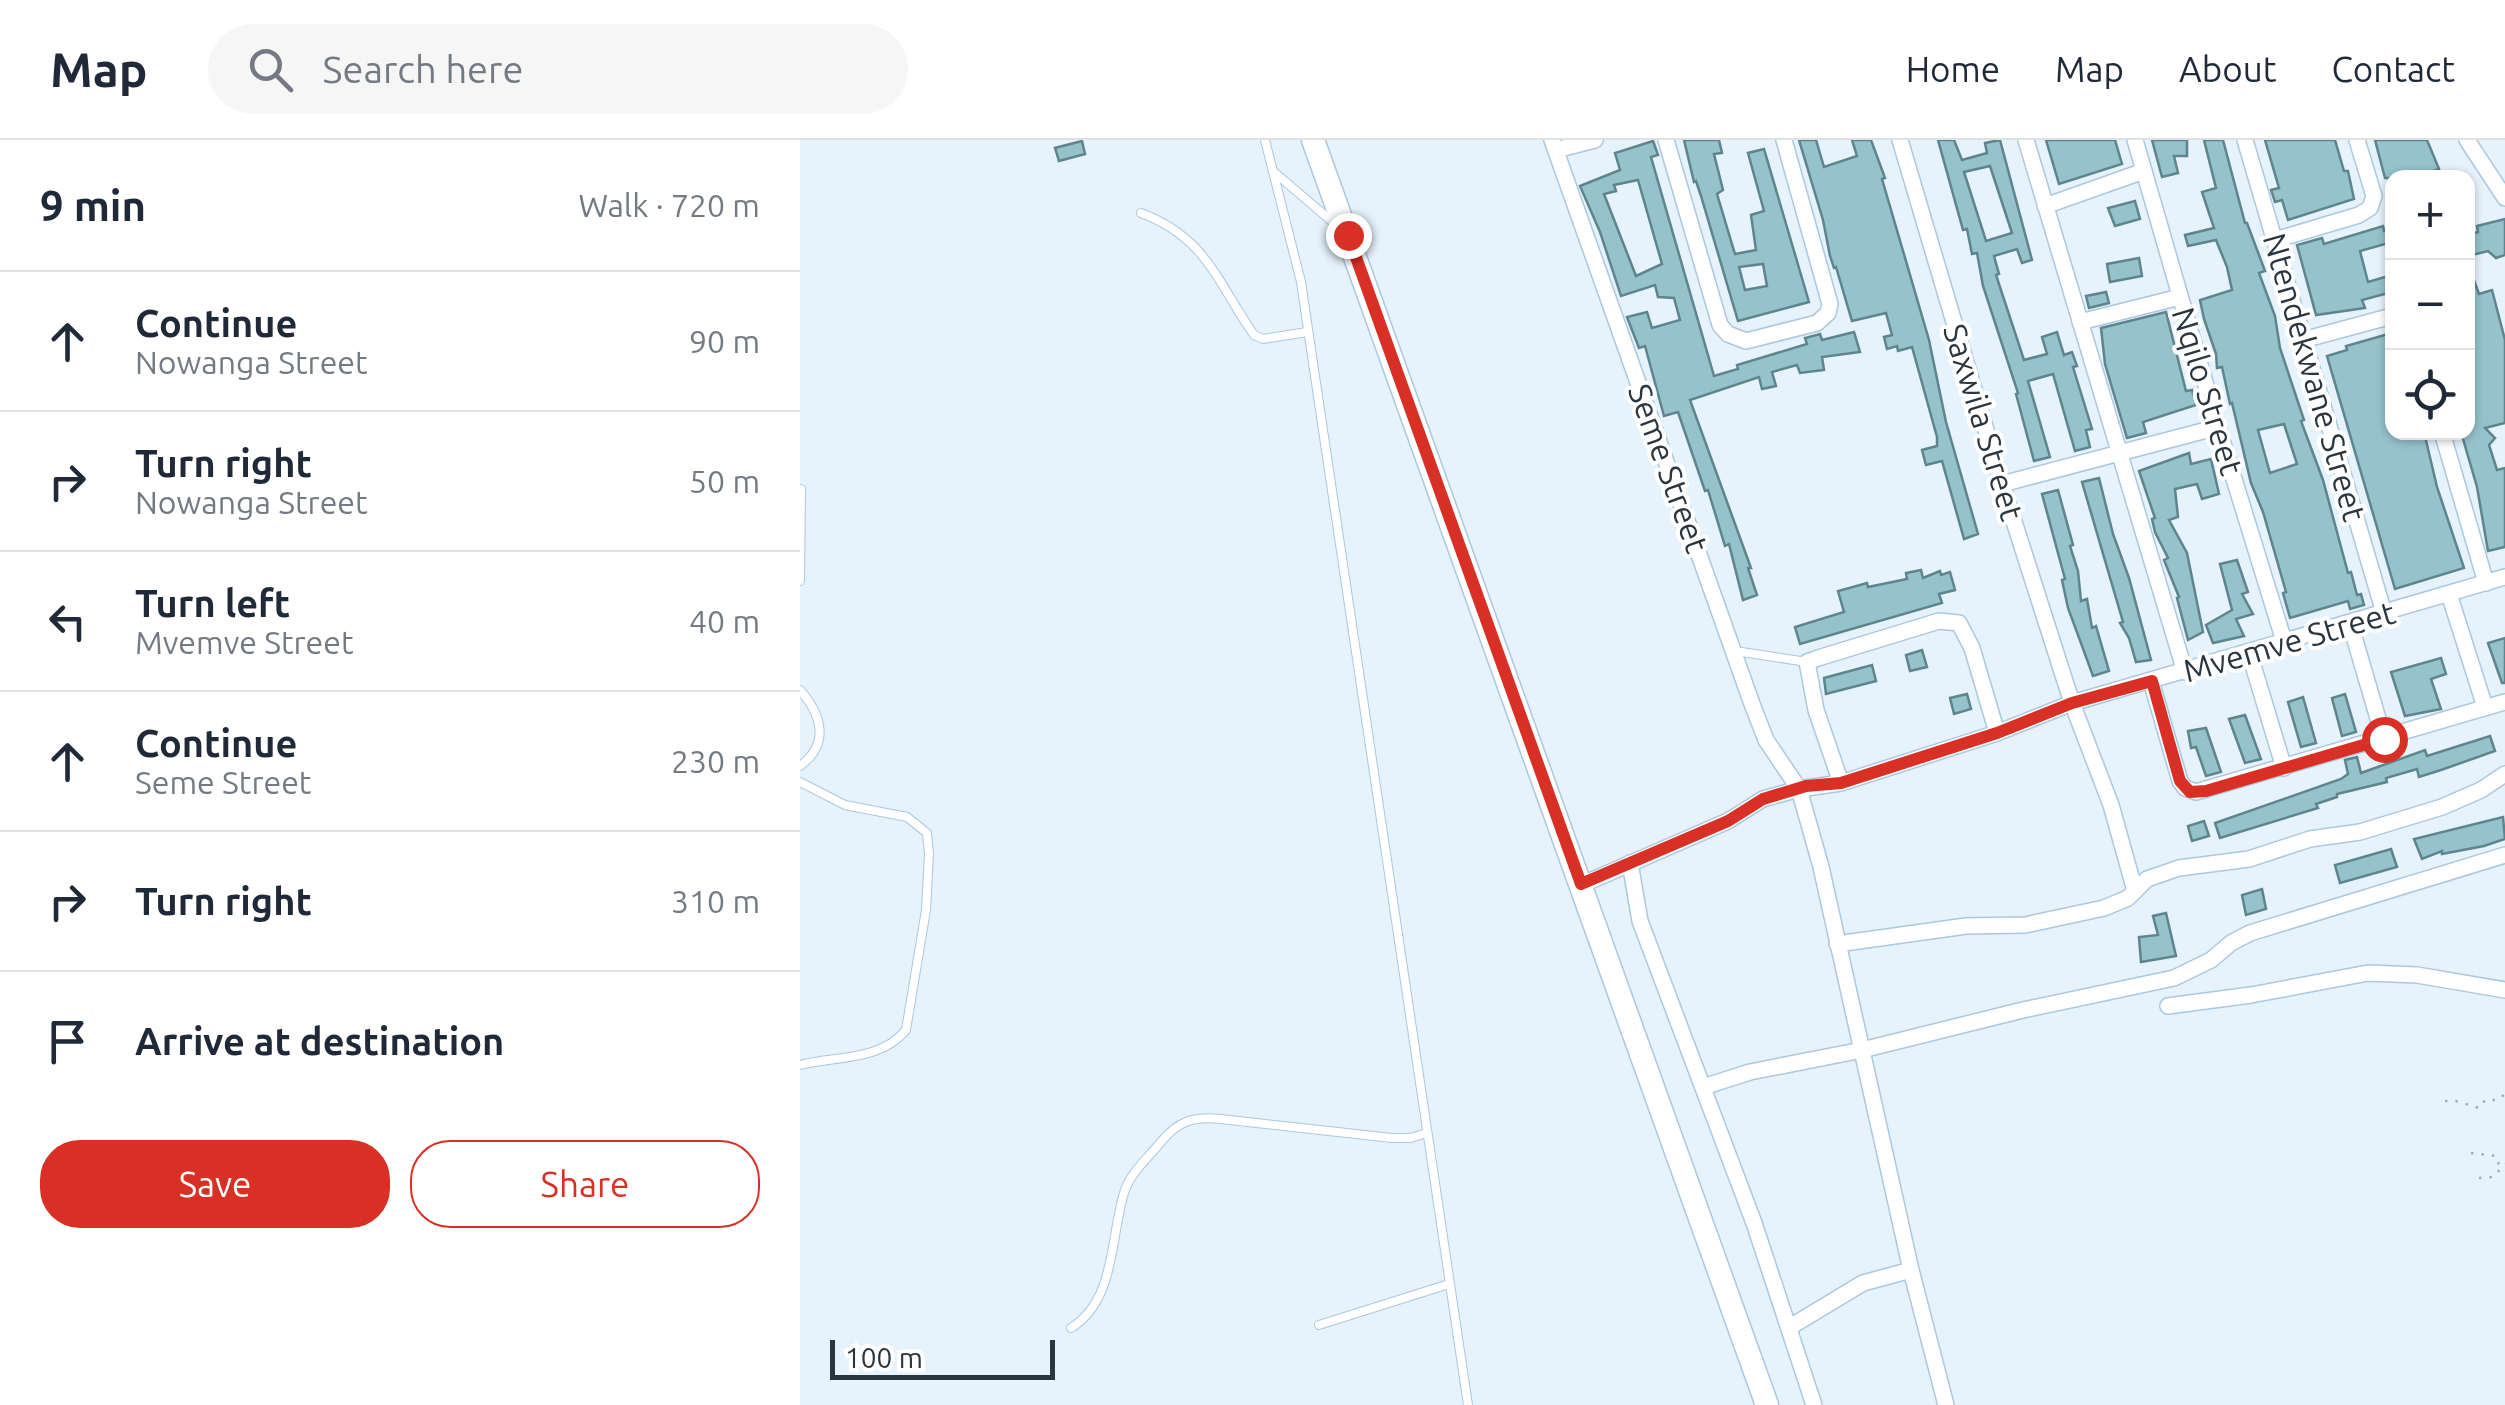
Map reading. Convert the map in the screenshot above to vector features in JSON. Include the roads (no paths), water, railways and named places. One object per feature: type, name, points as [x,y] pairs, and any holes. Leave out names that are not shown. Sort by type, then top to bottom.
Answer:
[{"type":"main road","points":[[1313,140],[1767,1405]]},
{"type":"street","points":[[1554,145],[1595,140]]},
{"type":"street","points":[[1666,140],[1720,326],[1746,342],[1817,322],[1828,313],[1830,304],[1784,140]]},
{"type":"street","name":"Saxwila Street","points":[[1900,140],[2002,484],[2072,703],[2111,805],[2135,891]]},
{"type":"street","points":[[2026,140],[2185,672]]},
{"type":"street","name":"Nqilo Street","points":[[2136,140],[2284,641]]},
{"type":"street","name":"Ntendekwane Street","points":[[2246,140],[2384,613]]},
{"type":"street","points":[[2275,240],[2359,215],[2370,208],[2374,196],[2357,140]]},
{"type":"street","points":[[2467,140],[2505,198]]},
{"type":"street","name":"Seme Street","points":[[1554,145],[1766,740],[1799,789],[1821,867],[1911,1270],[1946,1405]]},
{"type":"street","points":[[2045,206],[2144,171]]},
{"type":"street","points":[[2080,322],[2180,298]]},
{"type":"street","points":[[2303,340],[2385,318]]},
{"type":"street","points":[[2002,484],[2218,427]]},
{"type":"street","points":[[2444,440],[2486,582]]},
{"type":"street","name":"Mvemve Street","points":[[2072,703],[2505,577]]},
{"type":"street","points":[[2450,594],[2485,707]]},
{"type":"street","points":[[1841,783],[1816,710],[1807,662],[1938,621],[1959,623],[1972,648],[1997,733]]},
{"type":"street","points":[[2350,624],[2384,739]]},
{"type":"street","points":[[2249,652],[2284,768]]},
{"type":"street","points":[[2152,681],[2180,781],[2190,792],[2206,791],[2505,702]]},
{"type":"street","points":[[1581,884],[1728,821],[1763,799],[1841,783],[1997,733],[2072,703]]},
{"type":"street","points":[[1837,944],[1966,926],[2025,925],[2104,908],[2128,898],[2148,879],[2179,868],[2249,859],[2310,839],[2360,832],[2481,790],[2505,774]]},
{"type":"street","points":[[1703,1086],[1750,1072],[2174,978],[2211,960],[2250,933],[2505,855]]},
{"type":"street","points":[[1630,863],[1640,921],[1703,1086],[1814,1405]]},
{"type":"street","points":[[2168,1006],[2368,973],[2417,975],[2505,990]]},
{"type":"street","points":[[1790,1328],[1863,1283],[1911,1270]]},
{"type":"lane","points":[[1265,140],[1293,244],[1468,1405]]},
{"type":"lane","points":[[1274,172],[1348,235]]},
{"type":"lane","points":[[1141,213],[1176,229],[1193,243],[1254,335],[1263,339],[1307,332]]},
{"type":"lane","points":[[800,581],[801,488]]},
{"type":"lane","points":[[1735,652],[1807,662]]},
{"type":"lane","points":[[800,690],[817,714],[822,732],[818,746],[800,766]]},
{"type":"lane","points":[[800,782],[845,804],[908,817],[923,828],[929,843],[926,910],[903,1034],[871,1053],[800,1064]]},
{"type":"lane","points":[[1071,1328],[1084,1318],[1105,1280],[1128,1185],[1168,1132],[1184,1121],[1221,1118],[1392,1138],[1427,1133]]},
{"type":"lane","points":[[1319,1324],[1449,1284]]}]
